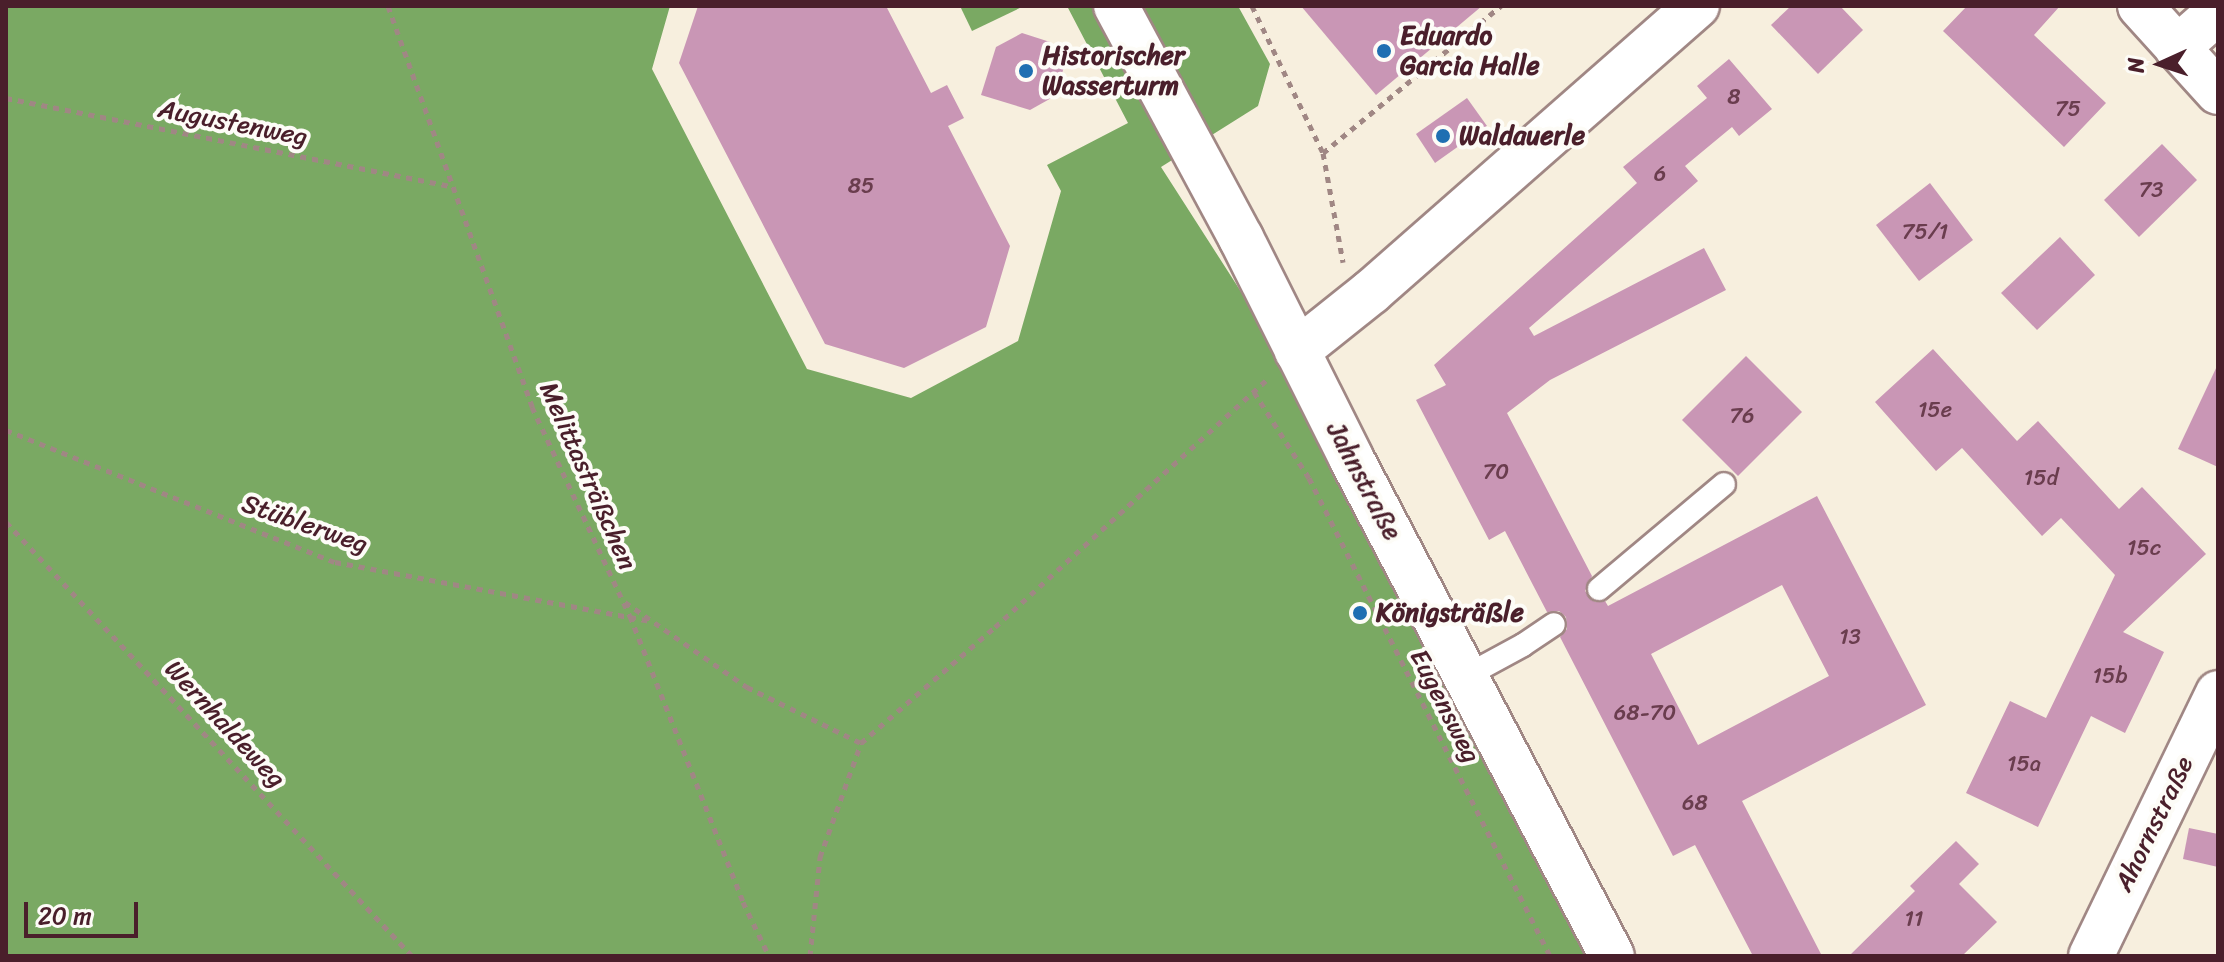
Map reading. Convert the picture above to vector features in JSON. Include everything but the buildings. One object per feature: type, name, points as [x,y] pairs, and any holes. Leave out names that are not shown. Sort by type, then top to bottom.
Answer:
[{"type":"main road","name":"Jahnstraße","points":[[1116,6],[1612,956]]},
{"type":"main road","points":[[1297,351],[1357,305],[1697,6]]},
{"type":"main road","points":[[2140,6],[2218,92]]},
{"type":"main road","points":[[2177,48],[2218,12]]},
{"type":"main road","name":"Ahornstraße","points":[[2091,956],[2218,693]]},
{"type":"lane","points":[[1599,589],[1724,484]]},
{"type":"lane","points":[[1466,676],[1554,624]]},
{"type":"path","name":"Melittasträßchen","points":[[388,6],[532,407],[630,616],[737,887],[769,956]]},
{"type":"path","points":[[1252,6],[1323,153],[1343,262],[1357,305]]},
{"type":"path","points":[[1323,153],[1501,6]]},
{"type":"path","name":"Augustenweg","points":[[6,98],[452,187]]},
{"type":"path","points":[[810,956],[820,857],[861,743],[995,627],[1297,351]]},
{"type":"path","name":"Eugensweg","points":[[1254,392],[1309,478],[1550,956]]},
{"type":"path","name":"Stüblerweg","points":[[6,430],[335,562],[651,621]]},
{"type":"path","name":"Wernhaldeweg","points":[[6,522],[412,956]]},
{"type":"path","points":[[622,599],[747,687],[861,743]]},
{"type":"green space","points":[[6,6],[670,6],[652,69],[807,369],[911,398],[1018,341],[1061,191],[1047,165],[1128,123],[1067,6],[1238,6],[1270,64],[1258,106],[1161,167],[1297,379],[1592,956],[6,956]]},
{"type":"green space","points":[[960,6],[1024,6],[972,31]]},
{"type":"place","name":"Eduardo Garcia Halle","points":[[1384,51]]},
{"type":"place","name":"Historischer Wasserturm","points":[[1026,71]]},
{"type":"place","name":"Waldauerle","points":[[1443,136]]},
{"type":"place","name":"Königsträßle","points":[[1360,613]]}]
